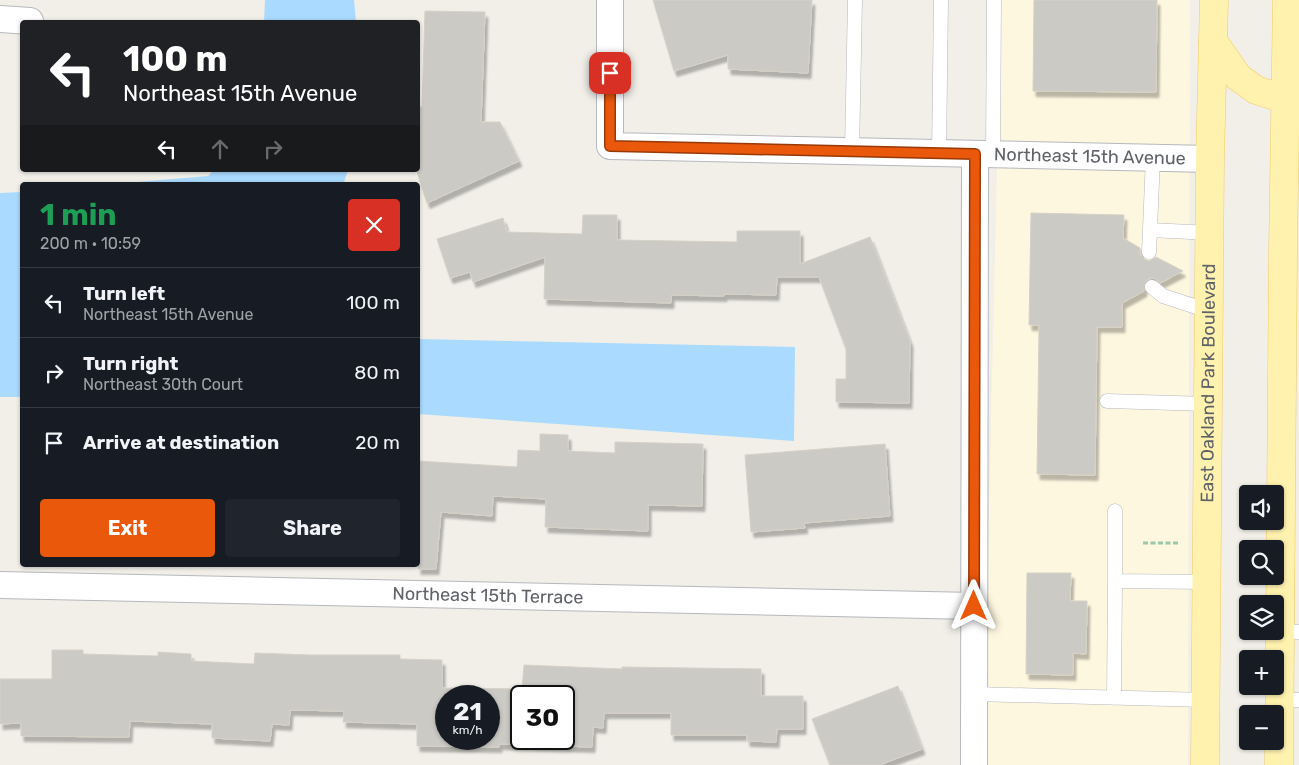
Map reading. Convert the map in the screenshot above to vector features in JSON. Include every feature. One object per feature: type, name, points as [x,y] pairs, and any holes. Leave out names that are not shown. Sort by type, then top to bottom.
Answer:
[{"type":"main road","name":"East Oakland Park Boulevard","points":[[1205,765],[1210,159],[1214,0]]},
{"type":"main road","points":[[1279,765],[1289,700],[1292,100],[1287,0]]},
{"type":"main road","points":[[1213,40],[1238,77],[1256,90],[1292,100]]},
{"type":"street","name":"Northeast 15th Avenue","points":[[610,0],[610,146],[1210,159]]},
{"type":"street","points":[[0,19],[20,20]]},
{"type":"street","points":[[974,765],[974,606],[984,155]]},
{"type":"street","name":"Northeast 15th Terrace","points":[[0,585],[974,606]]},
{"type":"lane","points":[[852,152],[855,0]]},
{"type":"lane","points":[[940,154],[941,0]]},
{"type":"lane","points":[[984,155],[994,0]]},
{"type":"lane","points":[[1149,252],[1152,158]]},
{"type":"lane","points":[[1150,230],[1210,233]]},
{"type":"lane","points":[[1152,287],[1163,296],[1209,311]]},
{"type":"lane","points":[[1107,401],[1208,404]]},
{"type":"lane","points":[[1114,698],[1115,510]]},
{"type":"lane","points":[[1115,581],[1207,582]]},
{"type":"lane","points":[[974,694],[1206,700]]},
{"type":"path","points":[[1143,543],[1184,543]]},
{"type":"shaded area","points":[[1001,0],[1190,0],[1188,765],[983,765]]},
{"type":"water","points":[[265,0],[354,0],[356,20],[264,20]]},
{"type":"water","points":[[212,172],[347,172],[344,182],[137,182],[208,176]]},
{"type":"water","points":[[20,192],[20,397],[0,397],[0,193]]},
{"type":"water","points":[[420,339],[795,347],[794,441],[420,414]]},
{"type":"building","points":[[653,0],[812,0],[808,73],[728,69],[728,55],[674,71]]},
{"type":"building","points":[[1034,0],[1157,0],[1156,92],[1033,91]]},
{"type":"building","points":[[425,11],[485,12],[481,122],[500,122],[519,161],[427,203],[417,172],[420,172],[420,107],[422,107]]},
{"type":"building","points":[[1031,213],[1124,215],[1123,238],[1140,248],[1141,256],[1144,259],[1149,261],[1156,257],[1183,271],[1160,283],[1154,278],[1148,279],[1144,285],[1144,291],[1122,303],[1122,327],[1097,327],[1095,475],[1037,474],[1039,325],[1029,325]]},
{"type":"building","points":[[583,215],[617,215],[617,240],[737,242],[737,231],[800,231],[800,264],[870,237],[910,342],[909,403],[836,402],[836,379],[846,379],[846,349],[819,277],[777,277],[776,295],[671,295],[671,303],[544,299],[545,257],[473,282],[470,272],[450,278],[437,239],[503,218],[507,232],[582,234]]},
{"type":"building","points":[[540,434],[568,435],[568,451],[615,453],[615,442],[703,444],[702,506],[648,505],[648,531],[545,527],[546,499],[493,496],[492,516],[441,512],[436,569],[418,569],[420,567],[420,461],[517,467],[518,450],[540,451]]},
{"type":"building","points":[[885,444],[890,516],[804,523],[805,528],[751,532],[745,455]]},
{"type":"building","points":[[1027,573],[1071,573],[1070,601],[1087,601],[1086,654],[1073,653],[1073,675],[1026,674]]},
{"type":"building","points":[[52,650],[83,650],[83,654],[158,656],[158,652],[191,654],[191,661],[254,664],[255,653],[400,655],[400,659],[442,660],[442,685],[435,685],[435,746],[417,746],[417,724],[343,722],[344,711],[290,710],[289,725],[272,724],[270,741],[212,738],[212,724],[130,721],[129,737],[21,736],[21,723],[0,724],[0,679],[52,679]]},
{"type":"building","points":[[524,665],[622,669],[622,667],[761,669],[761,696],[803,696],[803,729],[777,729],[776,742],[747,741],[747,735],[671,735],[671,713],[604,713],[603,728],[593,727],[592,747],[575,746],[575,685],[522,685]]},
{"type":"building","points":[[898,686],[922,749],[879,765],[830,765],[812,719]]},
{"type":"building","points":[[500,689],[510,689],[510,744],[500,744]]},
{"type":"route","points":[[610,73],[610,146],[975,154],[974,606]]}]
